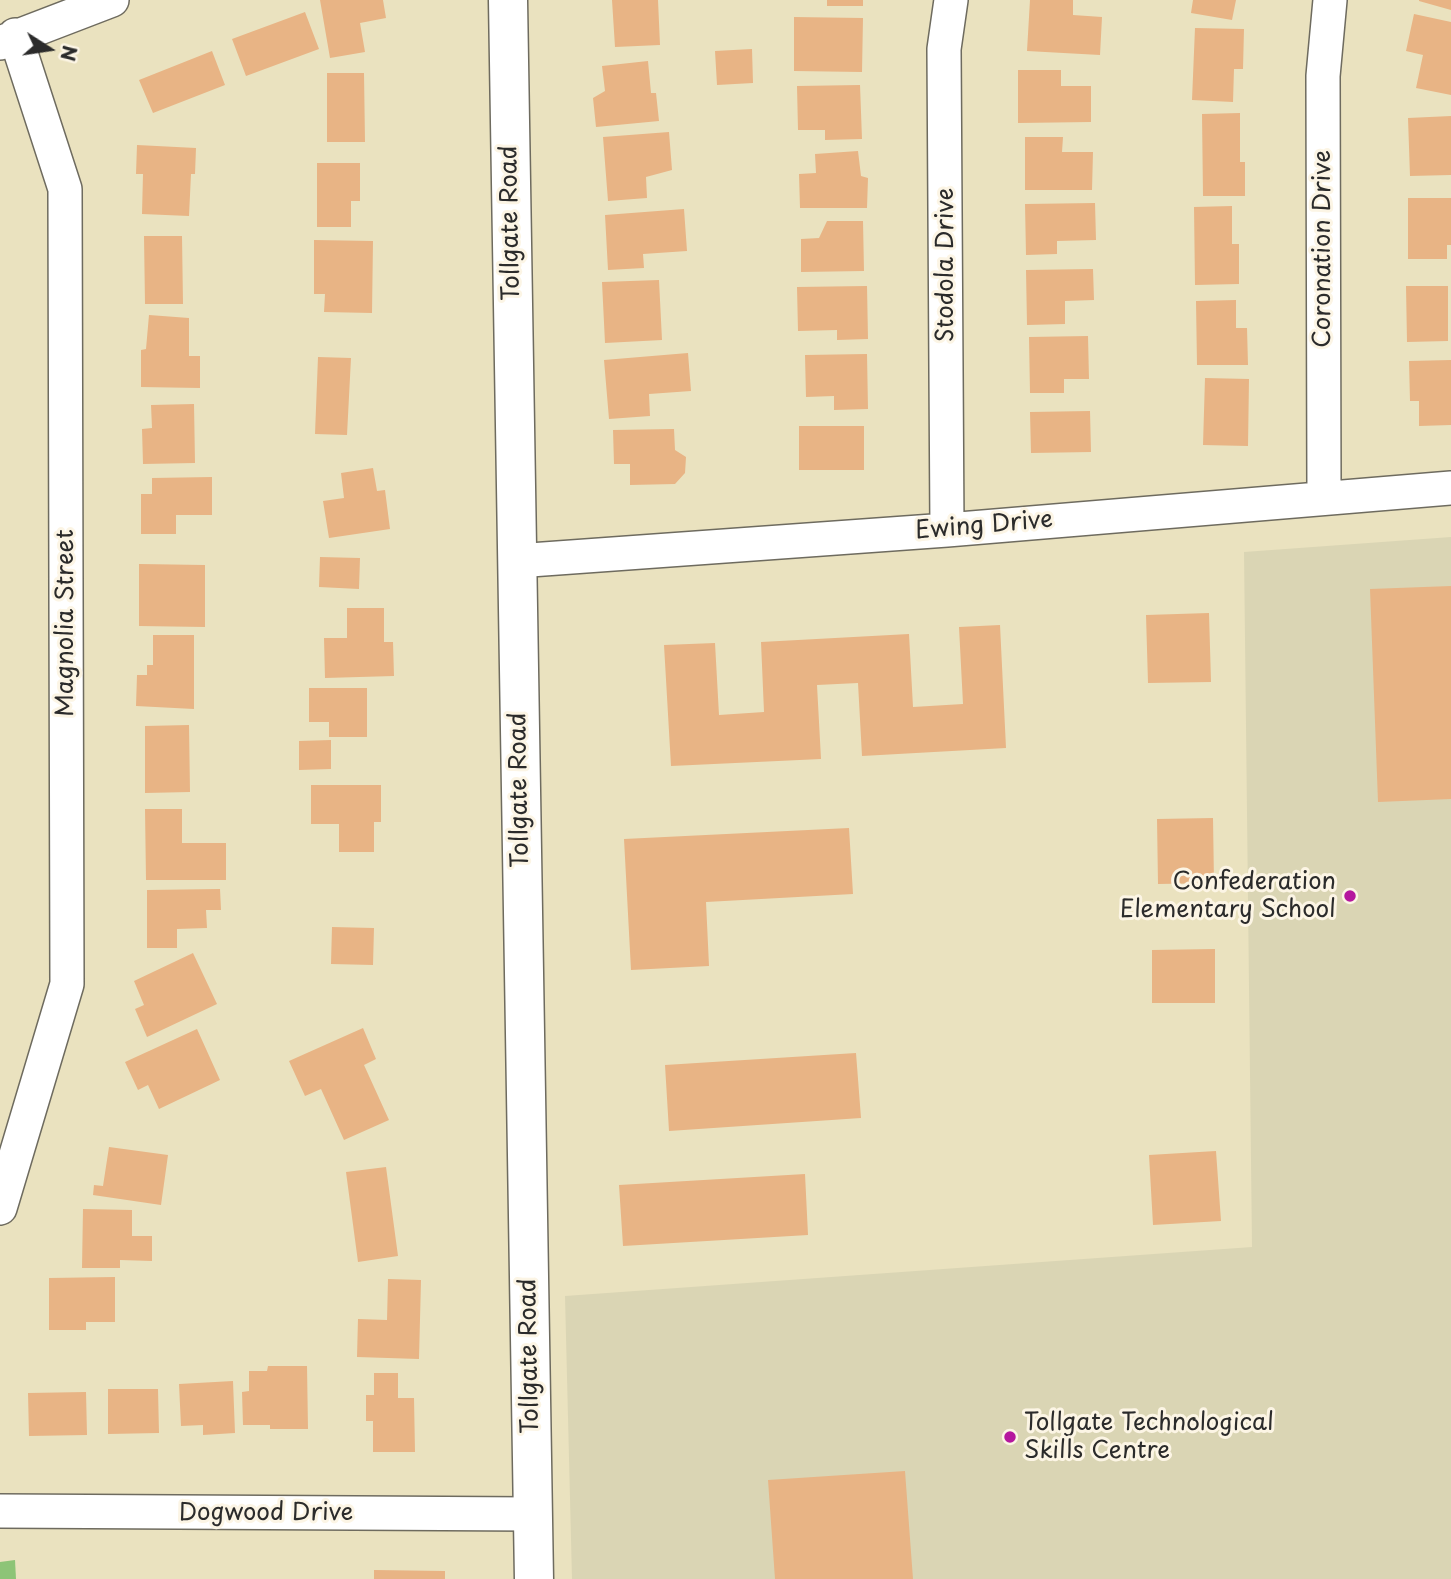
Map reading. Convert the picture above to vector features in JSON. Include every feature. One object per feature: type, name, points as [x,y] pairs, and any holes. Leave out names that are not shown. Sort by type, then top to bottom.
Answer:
[{"type":"main road","name":"Tollgate Road","points":[[508,0],[534,1579]]},
{"type":"street","points":[[7,39],[112,0]]},
{"type":"street","name":"Stodola Drive","points":[[947,530],[944,49],[951,0]]},
{"type":"street","name":"Coronation Drive","points":[[1324,498],[1323,76],[1330,0]]},
{"type":"street","name":"Magnolia Street","points":[[0,1208],[66,984],[65,189],[7,39]]},
{"type":"street","name":"Ewing Drive","points":[[516,561],[947,530],[1451,488]]},
{"type":"street","name":"Dogwood Drive","points":[[0,1511],[533,1514]]},
{"type":"shaded area","name":"Tollgate Technological Skills Centre","points":[[1451,537],[1451,1579],[572,1579],[565,1296],[1252,1247],[1244,552]]},
{"type":"green space","points":[[15,1560],[16,1579],[0,1579],[0,1562]]},
{"type":"building","points":[[320,0],[383,0],[386,18],[360,23],[365,52],[330,58]]},
{"type":"building","points":[[612,0],[658,0],[660,45],[615,47]]},
{"type":"building","points":[[827,0],[863,0],[863,6],[827,6]]},
{"type":"building","points":[[1030,0],[1073,0],[1073,15],[1102,17],[1100,55],[1027,51]]},
{"type":"building","points":[[1193,0],[1236,0],[1232,20],[1191,13]]},
{"type":"building","points":[[1451,0],[1451,10],[1419,1]]},
{"type":"building","points":[[305,12],[319,49],[246,76],[232,39]]},
{"type":"building","points":[[1414,14],[1451,22],[1451,95],[1416,88],[1423,55],[1406,51]]},
{"type":"building","points":[[794,17],[863,18],[862,72],[794,71]]},
{"type":"building","points":[[1195,28],[1244,29],[1243,69],[1234,69],[1233,102],[1192,100]]},
{"type":"building","points":[[752,49],[753,83],[717,85],[715,51]]},
{"type":"building","points":[[212,51],[225,85],[153,113],[139,80]]},
{"type":"building","points":[[648,61],[651,93],[656,93],[659,121],[596,127],[593,98],[605,91],[602,66]]},
{"type":"building","points":[[1018,70],[1061,70],[1061,86],[1091,86],[1091,122],[1018,123]]},
{"type":"building","points":[[327,73],[364,73],[365,142],[327,142]]},
{"type":"building","points":[[860,85],[862,139],[825,140],[825,130],[798,130],[797,86]]},
{"type":"building","points":[[1240,113],[1240,162],[1245,162],[1245,196],[1203,196],[1202,114]]},
{"type":"building","points":[[1451,116],[1451,175],[1410,176],[1408,118]]},
{"type":"building","points":[[669,132],[672,170],[646,177],[647,198],[608,201],[603,137]]},
{"type":"building","points":[[1025,137],[1063,137],[1062,152],[1093,152],[1092,190],[1025,190]]},
{"type":"building","points":[[137,145],[196,148],[195,174],[191,174],[189,216],[142,214],[143,174],[136,174]]},
{"type":"building","points":[[858,151],[861,176],[868,178],[867,208],[800,208],[799,174],[816,173],[815,154]]},
{"type":"building","points":[[317,163],[360,163],[360,201],[351,201],[351,227],[317,227]]},
{"type":"building","points":[[1408,198],[1451,198],[1451,245],[1447,245],[1447,259],[1408,259]]},
{"type":"building","points":[[1095,203],[1096,240],[1057,241],[1057,254],[1026,255],[1025,204]]},
{"type":"building","points":[[1232,206],[1232,244],[1239,244],[1239,284],[1195,285],[1194,207]]},
{"type":"building","points":[[684,209],[687,251],[643,254],[644,268],[608,270],[605,215]]},
{"type":"building","points":[[827,221],[863,221],[864,271],[801,272],[801,239],[819,238]]},
{"type":"building","points":[[144,236],[182,236],[183,304],[145,304]]},
{"type":"building","points":[[314,240],[373,241],[372,313],[324,312],[325,294],[314,294]]},
{"type":"building","points":[[1093,269],[1094,300],[1065,301],[1065,324],[1027,325],[1026,270]]},
{"type":"building","points":[[659,280],[662,340],[605,343],[602,282]]},
{"type":"building","points":[[867,286],[868,339],[837,340],[837,330],[798,331],[797,287]]},
{"type":"building","points":[[1406,286],[1448,286],[1448,341],[1407,342]]},
{"type":"building","points":[[1236,300],[1236,328],[1247,328],[1248,365],[1197,365],[1196,301]]},
{"type":"building","points":[[149,315],[189,318],[189,356],[200,356],[200,388],[141,387],[141,350],[146,349]]},
{"type":"building","points":[[1088,336],[1089,379],[1064,379],[1064,393],[1030,393],[1029,337]]},
{"type":"building","points":[[688,353],[691,391],[649,394],[650,416],[609,419],[604,360]]},
{"type":"building","points":[[867,354],[868,409],[834,410],[834,396],[806,397],[805,355]]},
{"type":"building","points":[[318,357],[351,358],[347,435],[315,434]]},
{"type":"building","points":[[1451,360],[1451,425],[1419,426],[1419,401],[1410,401],[1409,361]]},
{"type":"building","points":[[1205,378],[1249,379],[1248,446],[1203,445]]},
{"type":"building","points":[[194,404],[195,463],[143,464],[142,429],[152,428],[151,405]]},
{"type":"building","points":[[1090,411],[1091,452],[1031,453],[1030,412]]},
{"type":"building","points":[[799,426],[864,426],[864,470],[799,470]]},
{"type":"building","points":[[674,429],[675,450],[686,457],[685,473],[675,484],[630,485],[630,464],[614,464],[613,430]]},
{"type":"building","points":[[373,468],[377,491],[385,490],[390,529],[329,538],[323,501],[344,498],[341,473]]},
{"type":"building","points":[[212,477],[212,515],[176,515],[176,534],[141,534],[141,494],[152,494],[152,478]]},
{"type":"building","points":[[320,557],[360,558],[359,589],[319,587]]},
{"type":"building","points":[[139,564],[205,565],[205,627],[139,626]]},
{"type":"building","points":[[1451,586],[1451,799],[1378,802],[1370,589]]},
{"type":"building","points":[[347,608],[384,608],[384,642],[393,642],[394,676],[325,678],[324,638],[347,638]]},
{"type":"building","points":[[1209,613],[1211,682],[1148,683],[1146,615]]},
{"type":"building","points":[[1000,625],[1006,748],[862,756],[858,683],[817,685],[821,759],[671,766],[664,645],[715,643],[719,715],[764,712],[761,642],[909,634],[913,707],[963,704],[959,627]]},
{"type":"building","points":[[153,635],[194,635],[194,709],[136,706],[137,675],[147,675],[147,665],[153,665]]},
{"type":"building","points":[[309,688],[367,688],[367,737],[329,737],[329,722],[309,722]]},
{"type":"building","points":[[189,725],[190,792],[145,793],[145,726]]},
{"type":"building","points":[[331,740],[331,769],[299,770],[299,741]]},
{"type":"building","points":[[311,785],[381,785],[381,822],[374,822],[374,852],[339,852],[339,824],[311,824]]},
{"type":"building","points":[[145,809],[182,809],[182,843],[226,843],[226,880],[146,880]]},
{"type":"building","points":[[1213,818],[1214,883],[1158,884],[1157,819]]},
{"type":"building","points":[[849,828],[853,894],[706,902],[709,966],[631,970],[624,839]]},
{"type":"building","points":[[220,889],[221,910],[206,910],[207,928],[177,929],[177,948],[147,948],[147,890]]},
{"type":"building","points":[[332,927],[374,928],[373,965],[331,964]]},
{"type":"building","points":[[1215,949],[1215,1003],[1152,1003],[1152,950]]},
{"type":"building","points":[[193,953],[217,1004],[147,1037],[135,1009],[144,1005],[134,981]]},
{"type":"building","points":[[363,1028],[376,1059],[364,1065],[389,1120],[344,1140],[321,1089],[305,1096],[289,1061]]},
{"type":"building","points":[[197,1029],[220,1080],[159,1109],[148,1085],[138,1090],[125,1062]]},
{"type":"building","points":[[856,1053],[861,1118],[669,1131],[665,1065]]},
{"type":"building","points":[[109,1147],[168,1155],[161,1205],[93,1195],[94,1185],[103,1186]]},
{"type":"building","points":[[1216,1151],[1221,1221],[1153,1225],[1149,1155]]},
{"type":"building","points":[[386,1167],[398,1256],[358,1262],[346,1172]]},
{"type":"building","points":[[805,1174],[808,1235],[623,1246],[619,1185]]},
{"type":"building","points":[[83,1209],[132,1210],[132,1236],[152,1236],[152,1261],[120,1260],[120,1268],[82,1268]]},
{"type":"building","points":[[115,1277],[115,1322],[86,1322],[86,1330],[49,1330],[49,1278]]},
{"type":"building","points":[[388,1279],[421,1280],[419,1359],[357,1357],[358,1319],[387,1320]]},
{"type":"building","points":[[268,1366],[307,1366],[308,1429],[270,1429],[270,1425],[243,1425],[242,1392],[249,1391],[249,1371],[267,1371]]},
{"type":"building","points":[[374,1373],[398,1373],[398,1398],[414,1398],[415,1452],[373,1452],[373,1421],[366,1421],[366,1395],[374,1395]]},
{"type":"building","points":[[233,1381],[235,1433],[203,1435],[203,1425],[181,1426],[179,1384]]},
{"type":"building","points":[[108,1389],[158,1389],[159,1433],[108,1434]]},
{"type":"building","points":[[86,1392],[87,1435],[29,1436],[28,1393]]},
{"type":"building","points":[[905,1471],[913,1579],[775,1579],[768,1480]]},
{"type":"building","points":[[374,1570],[445,1571],[445,1579],[374,1579]]},
{"type":"place","name":"Confederation Elementary School","points":[[1350,896]]},
{"type":"place","name":"Tollgate Technological Skills Centre","points":[[1010,1437]]}]
